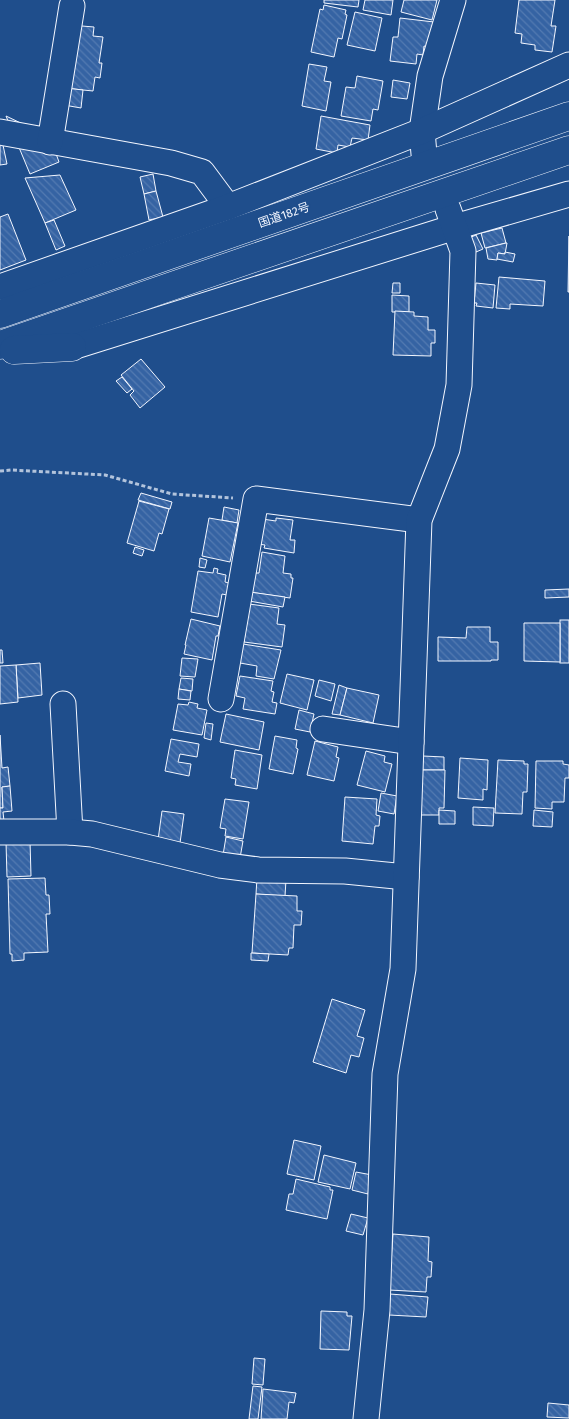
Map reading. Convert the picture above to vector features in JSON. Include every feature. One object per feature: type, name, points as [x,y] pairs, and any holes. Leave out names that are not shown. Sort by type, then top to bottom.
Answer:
[{"type":"highway","name":"国道182号","points":[[0,314],[569,116]]},
{"type":"highway","points":[[0,345],[569,150]]},
{"type":"highway","points":[[0,351],[72,347]]},
{"type":"street","points":[[423,143],[430,76],[453,0]]},
{"type":"street","points":[[50,142],[72,6]]},
{"type":"street","points":[[0,287],[423,143],[569,65]]},
{"type":"street","points":[[0,132],[171,163],[202,172],[228,208]]},
{"type":"street","points":[[72,347],[452,218],[569,194]]},
{"type":"street","points":[[366,1419],[377,1310],[385,1074],[403,969],[419,520],[447,449],[459,385],[463,251],[452,218]]},
{"type":"street","points":[[221,699],[256,499],[419,520]]},
{"type":"street","points":[[63,704],[70,832]]},
{"type":"street","points":[[323,729],[411,742]]},
{"type":"street","points":[[0,832],[70,832],[92,834],[220,865],[258,870],[344,871],[406,877]]},
{"type":"path","points":[[0,471],[20,470],[105,475],[172,494],[256,499]]},
{"type":"building","points":[[324,0],[359,0],[358,7],[324,3]]},
{"type":"building","points":[[365,0],[393,0],[391,15],[363,10]]},
{"type":"building","points":[[404,0],[437,0],[432,20],[401,12]]},
{"type":"building","points":[[519,0],[555,0],[551,26],[556,26],[552,52],[535,50],[535,45],[521,43],[522,34],[515,33]]},
{"type":"building","points":[[324,5],[346,10],[345,14],[347,15],[342,39],[338,38],[334,57],[311,52],[320,9],[323,10]]},
{"type":"building","points":[[355,12],[382,18],[375,51],[347,45]]},
{"type":"building","points":[[400,18],[434,22],[432,33],[430,32],[428,47],[424,46],[423,55],[417,54],[416,64],[390,61],[393,37],[398,37]]},
{"type":"building","points":[[70,25],[94,27],[93,36],[103,37],[99,63],[102,63],[100,78],[95,77],[93,91],[64,88]]},
{"type":"building","points":[[309,64],[327,67],[324,81],[331,82],[326,111],[302,106]]},
{"type":"building","points":[[357,76],[383,81],[378,110],[373,109],[371,121],[341,116],[346,87],[355,88]]},
{"type":"building","points":[[393,80],[410,83],[407,99],[391,97]]},
{"type":"building","points":[[66,88],[83,90],[81,108],[64,105]]},
{"type":"building","points":[[6,116],[50,137],[59,162],[30,174]]},
{"type":"building","points":[[321,116],[370,125],[368,140],[352,138],[350,147],[338,145],[337,153],[316,149]]},
{"type":"building","points":[[0,131],[7,164],[0,165]]},
{"type":"building","points":[[153,174],[156,191],[144,194],[140,177]]},
{"type":"building","points":[[60,175],[76,210],[45,223],[25,178]]},
{"type":"building","points":[[156,191],[163,217],[149,220],[144,194]]},
{"type":"building","points":[[8,214],[26,260],[0,270],[0,217]]},
{"type":"building","points":[[54,220],[65,246],[56,250],[45,223]]},
{"type":"building","points":[[502,228],[506,243],[485,248],[481,233]]},
{"type":"building","points":[[476,235],[483,249],[476,252],[469,238]]},
{"type":"building","points":[[569,236],[569,292],[568,292]]},
{"type":"building","points":[[507,243],[505,254],[498,253],[497,260],[488,259],[486,248]]},
{"type":"building","points":[[505,252],[515,254],[513,262],[497,259],[498,253],[505,254]]},
{"type":"building","points":[[499,277],[545,281],[543,306],[510,304],[510,309],[496,308]]},
{"type":"building","points":[[393,283],[400,283],[400,293],[392,293]]},
{"type":"building","points":[[476,283],[495,285],[493,308],[476,306],[477,303],[474,303]]},
{"type":"building","points":[[392,295],[409,296],[409,312],[392,312]]},
{"type":"building","points":[[395,311],[414,312],[414,316],[428,317],[428,330],[435,330],[435,343],[431,343],[431,356],[393,355]]},
{"type":"building","points":[[141,359],[165,387],[140,408],[130,395],[134,391],[121,375]]},
{"type":"building","points":[[122,377],[132,389],[127,393],[116,381]]},
{"type":"building","points":[[141,493],[172,502],[170,509],[138,500]]},
{"type":"building","points":[[139,501],[169,509],[162,534],[159,533],[154,551],[127,543]]},
{"type":"building","points":[[224,507],[239,510],[237,523],[222,520]]},
{"type":"building","points":[[209,518],[238,523],[230,562],[202,556]]},
{"type":"building","points":[[276,518],[293,520],[290,540],[295,540],[294,553],[264,548],[265,545],[258,544],[262,519],[276,521]]},
{"type":"building","points":[[135,547],[144,550],[142,556],[133,553]]},
{"type":"building","points":[[262,552],[285,556],[283,573],[291,574],[291,578],[293,578],[290,598],[249,592],[253,573],[259,573]]},
{"type":"building","points":[[200,558],[207,560],[205,568],[199,567]]},
{"type":"building","points":[[214,568],[218,569],[217,573],[226,575],[225,582],[229,583],[227,595],[222,594],[218,617],[191,612],[198,571],[213,573]]},
{"type":"building","points":[[569,589],[569,597],[545,598],[545,590]]},
{"type":"building","points":[[250,592],[285,597],[283,607],[249,601]]},
{"type":"building","points":[[249,604],[279,608],[277,624],[285,625],[282,647],[244,642]]},
{"type":"building","points":[[191,619],[220,626],[218,636],[216,636],[212,660],[184,654]]},
{"type":"building","points":[[560,620],[569,620],[569,663],[560,663]]},
{"type":"building","points":[[524,623],[560,623],[560,662],[524,661]]},
{"type":"building","points":[[467,627],[490,627],[490,642],[498,642],[498,660],[438,661],[438,637],[466,638]]},
{"type":"building","points":[[243,644],[281,650],[274,679],[256,676],[257,666],[240,663]]},
{"type":"building","points":[[0,650],[2,650],[3,663],[0,663]]},
{"type":"building","points":[[182,658],[198,659],[195,677],[180,676]]},
{"type":"building","points":[[40,663],[42,695],[18,698],[16,665]]},
{"type":"building","points":[[16,665],[18,702],[0,704],[0,666]]},
{"type":"building","points":[[287,674],[314,680],[307,710],[280,703]]},
{"type":"building","points":[[240,676],[273,681],[271,691],[274,692],[272,702],[277,703],[275,714],[243,709],[245,698],[236,696]]},
{"type":"building","points":[[181,678],[193,679],[192,691],[179,689]]},
{"type":"building","points":[[319,680],[335,684],[331,701],[315,696]]},
{"type":"building","points":[[339,685],[347,688],[340,715],[332,714]]},
{"type":"building","points":[[347,688],[379,695],[373,723],[340,715]]},
{"type":"building","points":[[179,689],[191,691],[190,700],[178,699]]},
{"type":"building","points":[[189,702],[198,704],[197,708],[207,710],[202,735],[173,730],[178,704],[188,705]]},
{"type":"building","points":[[299,710],[314,714],[310,732],[295,729]]},
{"type":"building","points":[[226,714],[264,722],[259,750],[220,742]]},
{"type":"building","points":[[206,723],[213,724],[211,740],[204,738]]},
{"type":"building","points":[[0,735],[2,768],[8,767],[10,786],[2,787],[3,808],[0,808]]},
{"type":"building","points":[[275,736],[297,740],[296,748],[298,749],[293,774],[269,769]]},
{"type":"building","points":[[171,739],[199,744],[197,757],[180,754],[178,762],[191,764],[189,776],[165,771]]},
{"type":"building","points":[[315,741],[338,747],[336,757],[339,758],[334,781],[307,775]]},
{"type":"building","points":[[235,750],[262,755],[257,789],[235,785],[236,779],[231,778]]},
{"type":"building","points":[[366,751],[385,756],[384,762],[392,764],[385,792],[357,785]]},
{"type":"building","points":[[423,756],[444,757],[444,770],[422,770]]},
{"type":"building","points":[[460,758],[488,760],[487,790],[483,789],[483,800],[458,798]]},
{"type":"building","points":[[498,760],[524,761],[524,764],[528,764],[527,792],[523,792],[522,814],[495,813]]},
{"type":"building","points":[[536,761],[563,761],[563,764],[569,765],[569,778],[565,778],[564,802],[552,802],[552,809],[535,808]]},
{"type":"building","points":[[422,770],[445,770],[444,808],[439,808],[439,815],[420,815]]},
{"type":"building","points":[[10,786],[12,811],[3,812],[4,821],[0,821],[0,808],[3,808],[2,787]]},
{"type":"building","points":[[381,793],[397,796],[394,814],[378,811]]},
{"type":"building","points":[[345,797],[377,799],[376,815],[380,816],[379,826],[375,826],[373,844],[342,841]]},
{"type":"building","points":[[225,799],[249,802],[243,839],[225,836],[226,829],[220,828]]},
{"type":"building","points":[[473,807],[494,808],[493,826],[473,825]]},
{"type":"building","points":[[439,810],[455,811],[455,824],[439,824]]},
{"type":"building","points":[[534,810],[553,812],[552,827],[533,826]]},
{"type":"building","points":[[162,811],[184,814],[180,843],[158,840]]},
{"type":"building","points":[[226,837],[243,841],[240,858],[223,855]]},
{"type":"building","points":[[30,841],[31,876],[7,877],[6,842]]},
{"type":"building","points":[[45,878],[46,895],[49,895],[50,914],[46,914],[48,952],[24,953],[24,960],[12,961],[12,954],[10,954],[8,879]]},
{"type":"building","points":[[257,878],[286,880],[285,896],[256,894]]},
{"type":"building","points":[[256,894],[297,896],[297,911],[302,911],[301,925],[294,925],[293,948],[289,948],[288,955],[252,953]]},
{"type":"building","points":[[251,953],[269,954],[268,961],[251,960]]},
{"type":"building","points":[[332,999],[365,1010],[357,1036],[364,1038],[359,1057],[351,1055],[346,1073],[313,1062]]},
{"type":"building","points":[[294,1140],[321,1146],[314,1180],[287,1174]]},
{"type":"building","points":[[324,1155],[356,1163],[350,1189],[318,1182]]},
{"type":"building","points":[[356,1172],[372,1175],[368,1194],[352,1190]]},
{"type":"building","points":[[296,1179],[330,1187],[330,1190],[333,1190],[327,1219],[286,1210],[289,1194],[293,1194]]},
{"type":"building","points":[[351,1214],[368,1218],[363,1235],[346,1231]]},
{"type":"building","points":[[393,1234],[429,1237],[428,1261],[432,1262],[431,1277],[427,1277],[426,1292],[389,1290]]},
{"type":"building","points":[[390,1294],[428,1297],[426,1317],[389,1315]]},
{"type":"building","points":[[321,1311],[347,1312],[347,1316],[352,1316],[349,1350],[320,1349]]},
{"type":"building","points":[[254,1358],[265,1359],[263,1385],[252,1384]]},
{"type":"building","points":[[253,1386],[262,1387],[258,1419],[249,1419]]},
{"type":"building","points":[[263,1389],[296,1393],[294,1403],[289,1402],[287,1419],[261,1419]]},
{"type":"building","points":[[548,1403],[569,1405],[569,1418],[547,1417]]}]
